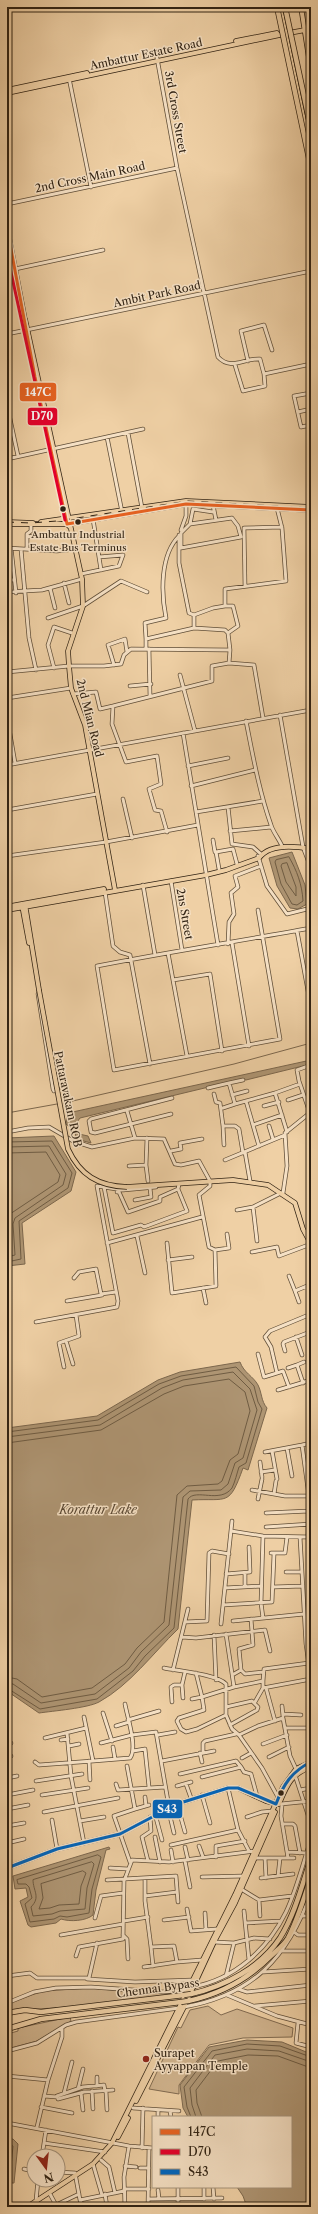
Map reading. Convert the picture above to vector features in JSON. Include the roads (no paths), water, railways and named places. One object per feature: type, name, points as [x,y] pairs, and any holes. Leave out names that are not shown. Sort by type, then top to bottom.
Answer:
[{"type":"highway","points":[[281,7],[311,129]]},
{"type":"highway","points":[[281,7],[311,168]]},
{"type":"highway","name":"Chennai Bypass","points":[[7,2029],[41,2019],[190,2000],[219,1992],[262,1958],[280,1938],[296,1905],[311,1858]]},
{"type":"highway","name":"Chennai Bypass","points":[[7,2012],[25,2010],[41,2012],[191,1994],[227,1986],[254,1972],[284,1942],[301,1908],[311,1877]]},
{"type":"highway","points":[[41,2012],[41,2019]]},
{"type":"main road","points":[[281,7],[304,111],[311,154]]},
{"type":"main road","points":[[301,7],[311,68]]},
{"type":"main road","name":"Ambattur Estate Road","points":[[7,91],[277,34],[305,30]]},
{"type":"main road","points":[[304,111],[311,137]]},
{"type":"main road","name":"2nd Mian Road","points":[[7,228],[52,449],[81,576],[83,606],[79,620],[72,633],[68,651],[68,666],[71,688],[85,726],[90,750],[114,889]]},
{"type":"main road","points":[[7,522],[31,525],[69,523],[186,503],[298,508],[311,510]]},
{"type":"main road","points":[[186,503],[277,508],[311,507]]},
{"type":"main road","points":[[7,522],[69,523],[142,508],[159,507]]},
{"type":"main road","points":[[7,908],[226,870],[282,846],[311,849]]},
{"type":"main road","points":[[24,905],[170,881],[219,870],[260,856]]},
{"type":"main road","name":"Pattaravakam ROB","points":[[24,905],[68,1149],[80,1170],[90,1178],[112,1186],[179,1186],[210,1181],[250,1181],[268,1185],[295,1203],[303,1229],[311,1244]]},
{"type":"main road","points":[[33,2205],[101,2160],[114,2143],[184,2006],[202,1960],[257,1851],[280,1799],[296,1769],[311,1762]]},
{"type":"main road","points":[[280,1799],[295,1775],[311,1767]]},
{"type":"main road","points":[[7,1868],[57,1849],[120,1834],[155,1814],[191,1798],[228,1788],[238,1788],[279,1804]]},
{"type":"main road","points":[[265,1833],[273,1811],[279,1804]]},
{"type":"main road","points":[[124,2122],[133,2108],[179,2008],[241,1889],[256,1858],[257,1851]]},
{"type":"main road","points":[[94,2165],[114,2143]]},
{"type":"main road","points":[[27,2207],[33,2205],[77,2176]]},
{"type":"street","points":[[7,8],[26,7]]},
{"type":"street","points":[[305,30],[311,30]]},
{"type":"street","name":"3rd Cross Street","points":[[157,59],[177,168],[214,343],[218,357],[221,361],[235,365]]},
{"type":"street","points":[[69,78],[91,186]]},
{"type":"street","points":[[304,111],[311,109]]},
{"type":"street","name":"2nd Cross Main Road","points":[[7,204],[177,168]]},
{"type":"street","points":[[15,269],[103,250]]},
{"type":"street","name":"Ambit Park Road","points":[[7,334],[311,271]]},
{"type":"street","points":[[248,361],[241,331],[264,325],[272,350]]},
{"type":"street","points":[[260,359],[264,374],[265,386],[243,391],[235,365],[260,359]]},
{"type":"street","points":[[264,374],[311,364]]},
{"type":"street","points":[[311,393],[294,396],[301,427],[311,425]]},
{"type":"street","points":[[7,405],[18,456]]},
{"type":"street","points":[[298,412],[311,408]]},
{"type":"street","points":[[7,458],[143,429]]},
{"type":"street","points":[[128,432],[142,508]]},
{"type":"street","points":[[107,437],[122,512]]},
{"type":"street","points":[[186,503],[186,516],[179,536],[178,550],[189,613],[194,615],[213,608],[233,606],[238,626],[228,633]]},
{"type":"street","points":[[213,505],[213,512],[216,520]]},
{"type":"street","points":[[225,606],[225,589],[286,581],[282,527],[277,508]]},
{"type":"street","points":[[190,524],[232,518],[238,526],[241,537],[183,549],[181,533],[190,524],[193,510],[213,512]]},
{"type":"street","points":[[93,519],[101,570]]},
{"type":"street","points":[[27,549],[27,536],[31,531],[31,525]]},
{"type":"street","points":[[245,586],[244,528],[282,527]]},
{"type":"street","points":[[27,536],[34,536]]},
{"type":"street","points":[[150,696],[151,684],[146,639],[146,623],[166,618],[162,583],[168,557],[175,540],[179,536]]},
{"type":"street","points":[[16,593],[9,548],[57,551],[76,549]]},
{"type":"street","points":[[21,549],[29,638],[36,670]]},
{"type":"street","points":[[7,592],[16,593],[50,588],[81,576],[119,566],[123,555],[99,557]]},
{"type":"street","points":[[7,565],[12,565]]},
{"type":"street","points":[[7,580],[14,580]]},
{"type":"street","points":[[48,618],[83,606],[121,581],[147,592]]},
{"type":"street","points":[[64,583],[69,603]]},
{"type":"street","points":[[50,588],[55,608]]},
{"type":"street","points":[[194,615],[194,628]]},
{"type":"street","points":[[54,668],[48,645],[54,626],[72,633]]},
{"type":"street","points":[[146,639],[194,628],[225,630],[228,633]]},
{"type":"street","points":[[228,633],[230,650],[229,663]]},
{"type":"street","points":[[114,665],[108,645],[124,639],[128,652]]},
{"type":"street","points":[[7,672],[68,666],[121,664],[124,655],[131,649],[230,650]]},
{"type":"street","points":[[73,694],[96,692],[100,709],[212,682],[212,666],[229,663],[254,665],[263,718]]},
{"type":"street","points":[[180,675],[195,731]]},
{"type":"street","points":[[130,686],[151,684]]},
{"type":"street","points":[[7,698],[71,688]]},
{"type":"street","points":[[113,706],[112,724],[118,744],[126,762],[157,756],[162,784],[149,789],[155,810],[161,811],[167,832]]},
{"type":"street","points":[[7,765],[311,710]]},
{"type":"street","points":[[280,715],[303,847],[311,868]]},
{"type":"street","points":[[7,717],[15,763]]},
{"type":"street","points":[[246,721],[255,770],[263,801],[271,827],[277,834],[282,846]]},
{"type":"street","points":[[183,733],[218,945]]},
{"type":"street","points":[[188,766],[228,758]]},
{"type":"street","points":[[191,786],[255,770]]},
{"type":"street","points":[[7,810],[97,794]]},
{"type":"street","points":[[123,798],[132,838]]},
{"type":"street","points":[[196,812],[263,801]]},
{"type":"street","points":[[228,807],[232,844],[253,847],[260,856],[261,866],[267,886],[287,914],[311,908]]},
{"type":"street","points":[[7,856],[132,838],[198,825]]},
{"type":"street","points":[[230,831],[271,827]]},
{"type":"street","points":[[213,840],[219,870]]},
{"type":"street","points":[[215,852],[233,849],[237,864]]},
{"type":"street","points":[[249,1046],[230,943],[229,922],[234,914],[231,893],[238,888],[235,876],[261,866]]},
{"type":"street","name":"2ns Street","points":[[170,881],[182,950]]},
{"type":"street","points":[[143,886],[155,955]]},
{"type":"street","points":[[105,892],[113,946],[120,952],[130,955],[150,1064]]},
{"type":"street","points":[[258,910],[263,937],[280,1040],[114,1070],[97,966],[131,959],[230,943],[263,937],[297,931],[311,928]]},
{"type":"street","points":[[297,931],[311,1007]]},
{"type":"street","points":[[168,953],[187,1056]]},
{"type":"street","points":[[173,980],[210,974],[222,1051]]},
{"type":"street","points":[[37,979],[57,1090],[53,1089],[37,979]]},
{"type":"street","points":[[225,1160],[286,1134],[311,1113],[303,1095],[297,1070],[311,1065]]},
{"type":"street","points":[[208,1088],[243,1080]]},
{"type":"street","points":[[229,1083],[235,1104]]},
{"type":"street","points":[[223,1108],[300,1084]]},
{"type":"street","points":[[232,1095],[247,1091]]},
{"type":"street","points":[[238,1210],[253,1207],[282,1193],[287,1166],[286,1134],[276,1092]]},
{"type":"street","points":[[214,1094],[216,1102],[220,1103],[224,1145]]},
{"type":"street","points":[[288,1100],[303,1095]]},
{"type":"street","points":[[171,1114],[95,1133],[91,1132],[89,1120],[172,1098]]},
{"type":"street","points":[[246,1101],[259,1146]]},
{"type":"street","points":[[264,1106],[279,1102]]},
{"type":"street","points":[[127,1110],[135,1138]]},
{"type":"street","points":[[253,1125],[282,1115]]},
{"type":"street","points":[[223,1126],[235,1126],[238,1129],[250,1181]]},
{"type":"street","points":[[269,1126],[273,1139]]},
{"type":"street","points":[[7,1132],[28,1128],[49,1127],[73,1141],[92,1147],[135,1138],[164,1138],[171,1151],[175,1164],[181,1165],[199,1161],[210,1181],[210,1186],[199,1195],[202,1217],[209,1247],[215,1250],[229,1248],[227,1234]]},
{"type":"street","points":[[147,1138],[146,1165],[148,1182]]},
{"type":"street","points":[[171,1151],[182,1150],[180,1143],[202,1139]]},
{"type":"street","points":[[129,1166],[146,1165]]},
{"type":"street","points":[[36,1322],[117,1307],[116,1292],[97,1188],[98,1185],[104,1189],[119,1192],[128,1212],[160,1201],[160,1197],[179,1186],[187,1210],[144,1227],[141,1225],[113,1233],[104,1189]]},
{"type":"street","points":[[104,1189],[123,1190],[166,1185]]},
{"type":"street","points":[[135,1200],[151,1197],[150,1188]]},
{"type":"street","points":[[253,1207],[256,1241]]},
{"type":"street","points":[[107,1243],[202,1217]]},
{"type":"street","points":[[137,1236],[145,1273]]},
{"type":"street","points":[[167,1244],[172,1293],[216,1286],[215,1250]]},
{"type":"street","points":[[252,1252],[277,1247],[279,1256],[311,1244]]},
{"type":"street","points":[[168,1260],[192,1257]]},
{"type":"street","points":[[74,1278],[79,1272],[96,1269],[102,1295]]},
{"type":"street","points":[[289,1276],[299,1302]]},
{"type":"street","points":[[295,1291],[311,1284]]},
{"type":"street","points":[[307,1286],[311,1296]]},
{"type":"street","points":[[203,1288],[206,1303]]},
{"type":"street","points":[[67,1301],[116,1292]]},
{"type":"street","points":[[277,1373],[271,1347],[265,1339],[267,1333],[311,1314]]},
{"type":"street","points":[[64,1367],[59,1345],[61,1342],[80,1336],[76,1315]]},
{"type":"street","points":[[286,1351],[283,1343],[311,1332]]},
{"type":"street","points":[[296,1337],[302,1355]]},
{"type":"street","points":[[66,1341],[72,1364]]},
{"type":"street","points":[[258,1354],[264,1377],[283,1371],[289,1387]]},
{"type":"street","points":[[288,1368],[304,1362]]},
{"type":"street","points":[[297,1365],[303,1383]]},
{"type":"street","points":[[278,1390],[311,1380]]},
{"type":"street","points":[[265,1452],[311,1443]]},
{"type":"street","points":[[231,1531],[263,1536],[310,1537],[309,1496],[302,1445]]},
{"type":"street","points":[[287,1448],[292,1476]]},
{"type":"street","points":[[272,1451],[276,1480],[274,1494]]},
{"type":"street","points":[[258,1499],[262,1478],[260,1462]]},
{"type":"street","points":[[261,1472],[275,1470]]},
{"type":"street","points":[[252,1490],[274,1494],[309,1496]]},
{"type":"street","points":[[266,1513],[310,1510]]},
{"type":"street","points":[[221,1624],[225,1588],[230,1574],[229,1554],[232,1521]]},
{"type":"street","points":[[266,1527],[310,1524]]},
{"type":"street","points":[[263,1536],[261,1603],[263,1618]]},
{"type":"street","points":[[223,1605],[272,1602],[272,1554],[285,1553],[287,1537]]},
{"type":"street","points":[[255,1702],[265,1688],[311,1679],[308,1663],[309,1652],[305,1635],[300,1537]]},
{"type":"street","points":[[230,1574],[250,1572],[249,1547]]},
{"type":"street","points":[[185,1622],[207,1621],[209,1553],[212,1551],[229,1554]]},
{"type":"street","points":[[286,1572],[302,1572]]},
{"type":"street","points":[[245,1573],[245,1587]]},
{"type":"street","points":[[225,1588],[262,1586]]},
{"type":"street","points":[[273,1586],[303,1586]]},
{"type":"street","points":[[173,1670],[188,1609]]},
{"type":"street","points":[[233,1621],[304,1614]]},
{"type":"street","points":[[251,1619],[253,1645],[240,1648],[238,1650],[241,1670],[245,1674],[263,1672],[266,1668],[308,1663]]},
{"type":"street","points":[[182,1637],[266,1630],[270,1651]]},
{"type":"street","points":[[226,1634],[234,1674],[234,1686]]},
{"type":"street","points":[[305,1635],[311,1634]]},
{"type":"street","points":[[214,1635],[216,1680]]},
{"type":"street","points":[[164,1668],[196,1673],[226,1684],[226,1715],[230,1725],[269,1779],[280,1799]]},
{"type":"street","points":[[234,1674],[241,1670]]},
{"type":"street","points":[[183,1698],[182,1685],[185,1672]]},
{"type":"street","points":[[263,1672],[263,1681],[275,1721]]},
{"type":"street","points":[[196,1673],[204,1710],[177,1718],[182,1731],[197,1729],[226,1715]]},
{"type":"street","points":[[192,1699],[234,1686],[263,1681]]},
{"type":"street","points":[[172,1702],[171,1687],[174,1685],[182,1685]]},
{"type":"street","points":[[311,1700],[311,1705]]},
{"type":"street","points":[[226,1707],[250,1701],[255,1702]]},
{"type":"street","points":[[230,1725],[256,1710],[258,1707],[255,1702]]},
{"type":"street","points":[[35,1762],[39,1765],[132,1757],[132,1735],[125,1704]]},
{"type":"street","points":[[282,1706],[289,1747],[296,1769]]},
{"type":"street","points":[[116,1726],[159,1711]]},
{"type":"street","points":[[104,1713],[112,1741]]},
{"type":"street","points":[[202,1762],[203,1743],[205,1741],[238,1735],[275,1721],[283,1716],[301,1715]]},
{"type":"street","points":[[84,1717],[93,1761]]},
{"type":"street","points":[[45,1738],[86,1728]]},
{"type":"street","points":[[286,1728],[311,1728]]},
{"type":"street","points":[[101,1743],[132,1735],[155,1732],[158,1735],[175,1732]]},
{"type":"street","points":[[67,1733],[70,1746],[73,1791],[84,1843]]},
{"type":"street","points":[[158,1735],[168,1808],[174,1833]]},
{"type":"street","points":[[263,1744],[287,1735]]},
{"type":"street","points":[[61,1740],[68,1739]]},
{"type":"street","points":[[70,1746],[79,1744]]},
{"type":"street","points":[[113,1746],[114,1759]]},
{"type":"street","points":[[269,1757],[289,1747]]},
{"type":"street","points":[[133,1751],[145,1749],[149,1787]]},
{"type":"street","points":[[162,1761],[214,1751]]},
{"type":"street","points":[[242,1758],[251,1753]]},
{"type":"street","points":[[89,1761],[90,1780]]},
{"type":"street","points":[[180,1774],[236,1761],[244,1772],[251,1774],[257,1796]]},
{"type":"street","points":[[127,1766],[130,1790],[135,1809]]},
{"type":"street","points":[[202,1777],[240,1767]]},
{"type":"street","points":[[36,1782],[82,1774]]},
{"type":"street","points":[[295,1775],[311,1824]]},
{"type":"street","points":[[7,1778],[17,1776]]},
{"type":"street","points":[[177,1786],[191,1782]]},
{"type":"street","points":[[116,1784],[118,1790],[165,1787]]},
{"type":"street","points":[[186,1784],[191,1798]]},
{"type":"street","points":[[42,1795],[88,1788]]},
{"type":"street","points":[[228,1788],[238,1830],[249,1851]]},
{"type":"street","points":[[300,1790],[311,1788]]},
{"type":"street","points":[[7,1795],[33,1790]]},
{"type":"street","points":[[202,1795],[210,1823]]},
{"type":"street","points":[[76,1956],[79,1947],[123,1939],[124,1881],[130,1862],[114,1816],[148,1805],[145,1797]]},
{"type":"street","points":[[44,1812],[118,1798]]},
{"type":"street","points":[[288,1858],[279,1804],[311,1801]]},
{"type":"street","points":[[177,1804],[185,1832]]},
{"type":"street","points":[[7,1809],[28,1805]]},
{"type":"street","points":[[247,1817],[262,1812],[273,1811]]},
{"type":"street","points":[[155,1814],[162,1840]]},
{"type":"street","points":[[80,1821],[104,1817]]},
{"type":"street","points":[[148,1861],[142,1837],[151,1831],[150,1817]]},
{"type":"street","points":[[52,1820],[57,1849]]},
{"type":"street","points":[[7,1826],[24,1823]]},
{"type":"street","points":[[282,1824],[294,1825],[300,1853]]},
{"type":"street","points":[[171,1846],[238,1830]]},
{"type":"street","points":[[155,1837],[160,1862]]},
{"type":"street","points":[[7,1843],[24,1839]]},
{"type":"street","points":[[7,2003],[42,1990],[75,1988],[163,1992],[206,1984],[226,1976],[249,1960],[270,1938],[281,1921],[292,1896],[311,1839]]},
{"type":"street","points":[[216,1857],[216,1846],[245,1842]]},
{"type":"street","points":[[199,1846],[203,1857]]},
{"type":"street","points":[[185,1847],[190,1887]]},
{"type":"street","points":[[171,1850],[173,1862]]},
{"type":"street","points":[[130,1862],[134,1860],[173,1862],[257,1851]]},
{"type":"street","points":[[288,1852],[306,1853]]},
{"type":"street","points":[[256,1858],[294,1858]]},
{"type":"street","points":[[265,1858],[266,1878]]},
{"type":"street","points":[[278,1876],[280,1858]]},
{"type":"street","points":[[110,1868],[128,1869]]},
{"type":"street","points":[[261,1878],[293,1874]]},
{"type":"street","points":[[107,1880],[124,1881],[176,1876],[178,1902]]},
{"type":"street","points":[[202,1877],[244,1876]]},
{"type":"street","points":[[145,1878],[145,1896],[153,1966]]},
{"type":"street","points":[[241,1889],[259,1900],[292,1896]]},
{"type":"street","points":[[145,1896],[177,1892]]},
{"type":"street","points":[[95,1918],[101,1896],[123,1893]]},
{"type":"street","points":[[184,2006],[227,1995],[262,1972],[282,1952],[303,1916],[311,1893]]},
{"type":"street","points":[[259,1900],[260,1916]]},
{"type":"street","points":[[187,1909],[191,1931],[217,1928]]},
{"type":"street","points":[[244,1911],[249,1960]]},
{"type":"street","points":[[205,1913],[206,1930]]},
{"type":"street","points":[[303,1916],[311,1916]]},
{"type":"street","points":[[61,1935],[148,1917]]},
{"type":"street","points":[[164,1920],[189,1917]]},
{"type":"street","points":[[245,1923],[281,1921]]},
{"type":"street","points":[[294,1932],[298,1935],[311,1935]]},
{"type":"street","points":[[123,1935],[127,1939],[128,1959]]},
{"type":"street","points":[[214,1942],[234,1942],[254,1938],[270,1938]]},
{"type":"street","points":[[226,1976],[234,1942]]},
{"type":"street","points":[[87,1979],[90,1976],[97,1943]]},
{"type":"street","points":[[151,1947],[174,1946],[177,1962]]},
{"type":"street","points":[[282,1952],[311,1951]]},
{"type":"street","points":[[144,1967],[202,1960]]},
{"type":"street","points":[[262,1972],[311,1969]]},
{"type":"street","points":[[7,1976],[30,1973],[37,1978],[75,1978],[135,1982],[193,1980]]},
{"type":"street","points":[[75,1978],[75,1988]]},
{"type":"street","points":[[238,1989],[247,1992],[311,1985]]},
{"type":"street","points":[[227,1995],[298,2024],[311,2025]]},
{"type":"street","points":[[254,2006],[311,2001]]},
{"type":"street","points":[[7,2051],[37,2042],[76,2022],[179,2008]]},
{"type":"street","points":[[298,2024],[296,2043],[311,2047]]},
{"type":"street","points":[[37,2127],[48,2080],[62,2037],[62,2028]]},
{"type":"street","points":[[64,2093],[72,2062]]},
{"type":"street","points":[[78,2089],[83,2069]]},
{"type":"street","points":[[7,2076],[48,2080]]},
{"type":"street","points":[[97,2077],[97,2086]]},
{"type":"street","points":[[57,2097],[57,2095],[78,2089],[105,2086],[107,2110]]},
{"type":"street","points":[[44,2096],[57,2097],[58,2099],[92,2091],[113,2090]]},
{"type":"street","points":[[92,2091],[93,2109]]},
{"type":"street","points":[[82,2093],[83,2110]]},
{"type":"street","points":[[41,2108],[72,2113]]},
{"type":"street","points":[[133,2108],[179,2111]]},
{"type":"street","points":[[142,2148],[143,2108]]},
{"type":"street","points":[[158,2110],[158,2116]]},
{"type":"street","points":[[170,2111],[171,2116]]},
{"type":"street","points":[[7,2122],[129,2146],[149,2148],[149,2168],[151,2178],[148,2207]]},
{"type":"street","points":[[43,2148],[46,2130]]},
{"type":"street","points":[[44,2144],[105,2152]]},
{"type":"street","points":[[125,2207],[125,2166],[129,2146]]},
{"type":"street","points":[[101,2160],[109,2167],[115,2192]]},
{"type":"street","points":[[94,2165],[107,2207]]},
{"type":"street","points":[[125,2166],[149,2168]]},
{"type":"street","points":[[66,2172],[74,2172],[77,2176],[80,2200],[84,2207]]},
{"type":"street","points":[[33,2205],[36,2188]]},
{"type":"street","points":[[178,2188],[178,2207]]},
{"type":"street","points":[[204,2188],[204,2199]]},
{"type":"street","points":[[213,2188],[214,2199]]},
{"type":"street","points":[[80,2200],[124,2190],[149,2189]]},
{"type":"street","points":[[158,2190],[158,2199]]},
{"type":"street","points":[[50,2194],[56,2206],[79,2194]]},
{"type":"street","points":[[148,2199],[222,2198]]},
{"type":"water","points":[[292,852],[305,885],[307,904],[298,909],[290,908],[277,886],[269,858]]},
{"type":"water","points":[[311,1060],[311,1064],[80,1118],[75,1125],[79,1134],[88,1136],[91,1143],[76,1139],[75,1131],[66,1124],[68,1113]]},
{"type":"water","points":[[54,1136],[76,1172],[71,1191],[22,1223],[25,1264],[7,1266],[7,1138]]},
{"type":"water","name":"Korattur Lake","points":[[240,1362],[258,1385],[267,1408],[248,1470],[243,1468],[230,1495],[226,1498],[220,1499],[192,1500],[178,1629],[131,1678],[99,1702],[79,1708],[39,1713],[7,1691],[7,1428],[97,1416],[158,1380],[180,1372]]},
{"type":"water","points":[[109,1847],[110,1849],[106,1850],[96,1890],[93,1915],[86,1919],[61,1919],[56,1923],[31,1927],[28,1925],[20,1901],[28,1897],[26,1888],[15,1889],[13,1876]]},
{"type":"water","points":[[247,2040],[282,2042],[311,2054],[311,2207],[247,2207],[243,2196],[238,2188],[292,2188],[292,2116],[187,2116],[183,2108],[180,2085],[209,2047]]},
{"type":"water","points":[[7,2139],[13,2139],[18,2144],[14,2183],[7,2183]]},
{"type":"waterway","points":[[64,1103],[234,1064],[311,1043]]},
{"type":"waterway","points":[[7,1113],[57,1104]]},
{"type":"railway","points":[[7,522],[31,523],[57,521],[188,501],[311,508]]},
{"type":"place","name":"Ambattur Industrial Estate Bus Terminus","points":[[78,522]]},
{"type":"place","name":"Surapet Ayyappan Temple","points":[[146,2059]]}]
